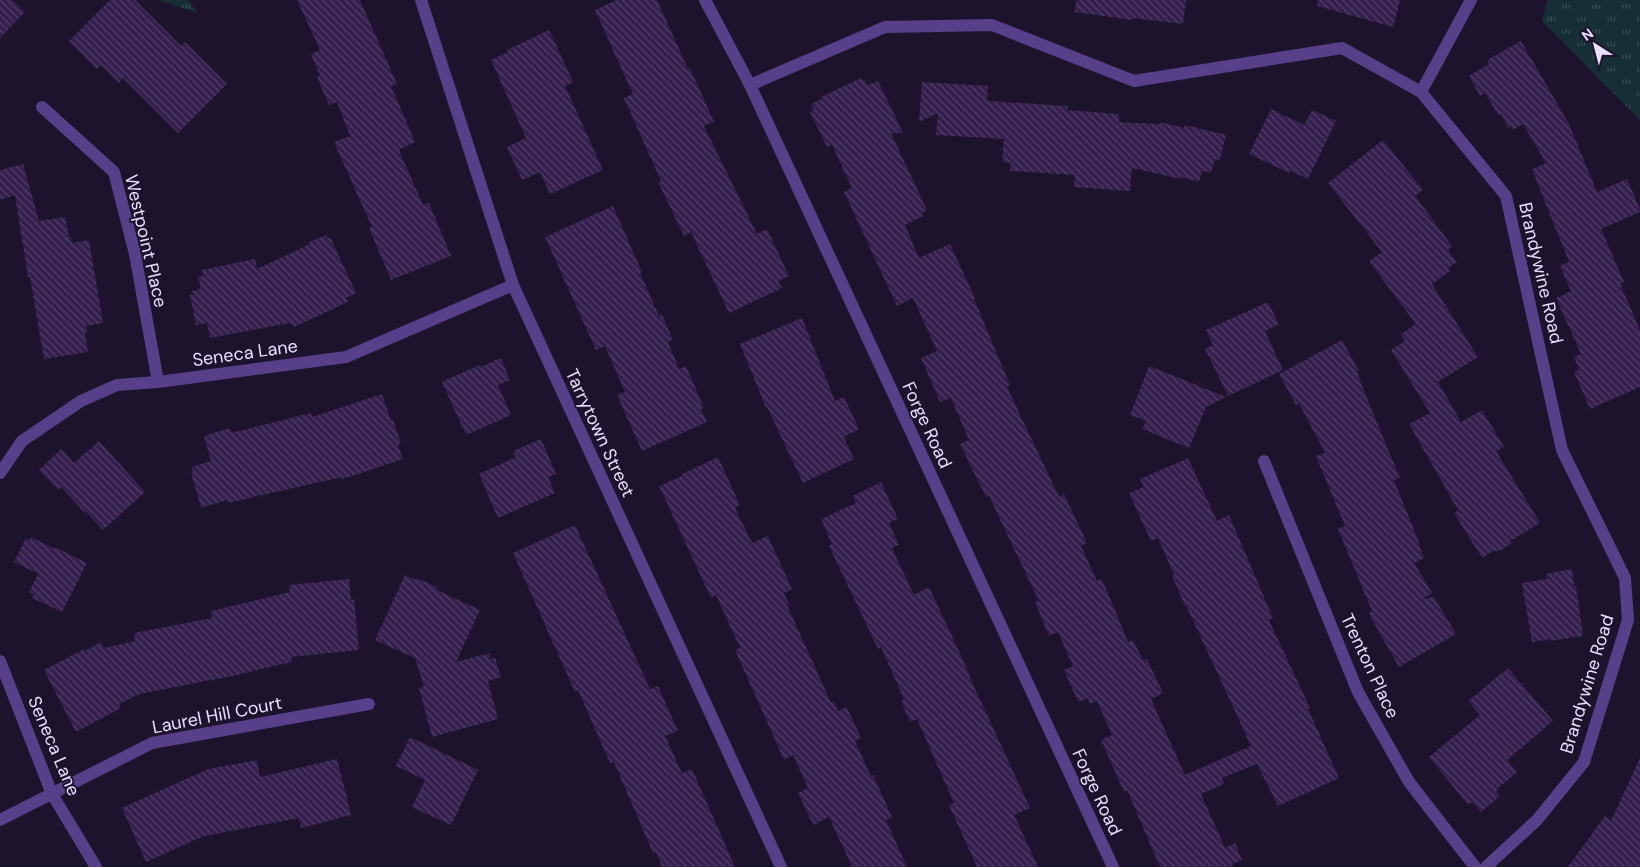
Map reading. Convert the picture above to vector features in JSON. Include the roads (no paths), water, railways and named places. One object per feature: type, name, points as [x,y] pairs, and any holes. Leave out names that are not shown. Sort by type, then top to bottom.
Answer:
[{"type":"street","name":"Tarrytown Street","points":[[421,0],[513,285],[781,867]]},
{"type":"street","name":"Forge Road","points":[[705,0],[750,85],[1112,867]]},
{"type":"street","points":[[1421,92],[1471,0]]},
{"type":"street","name":"Brandywine Road","points":[[750,85],[885,27],[992,25],[1134,81],[1342,48],[1421,92],[1506,196],[1562,450],[1625,578],[1628,620],[1584,762],[1537,820],[1486,867]]},
{"type":"street","name":"Westpoint Place","points":[[42,107],[114,172],[135,254],[158,382]]},
{"type":"street","name":"Seneca Lane","points":[[0,473],[22,441],[81,400],[117,385],[158,382],[346,357],[513,285]]},
{"type":"street","name":"Trenton Place","points":[[1264,462],[1358,692],[1408,782],[1475,867]]},
{"type":"street","name":"Seneca Lane","points":[[0,661],[52,794],[96,867]]},
{"type":"street","name":"Laurel Hill Court","points":[[0,820],[152,743],[369,704]]}]
